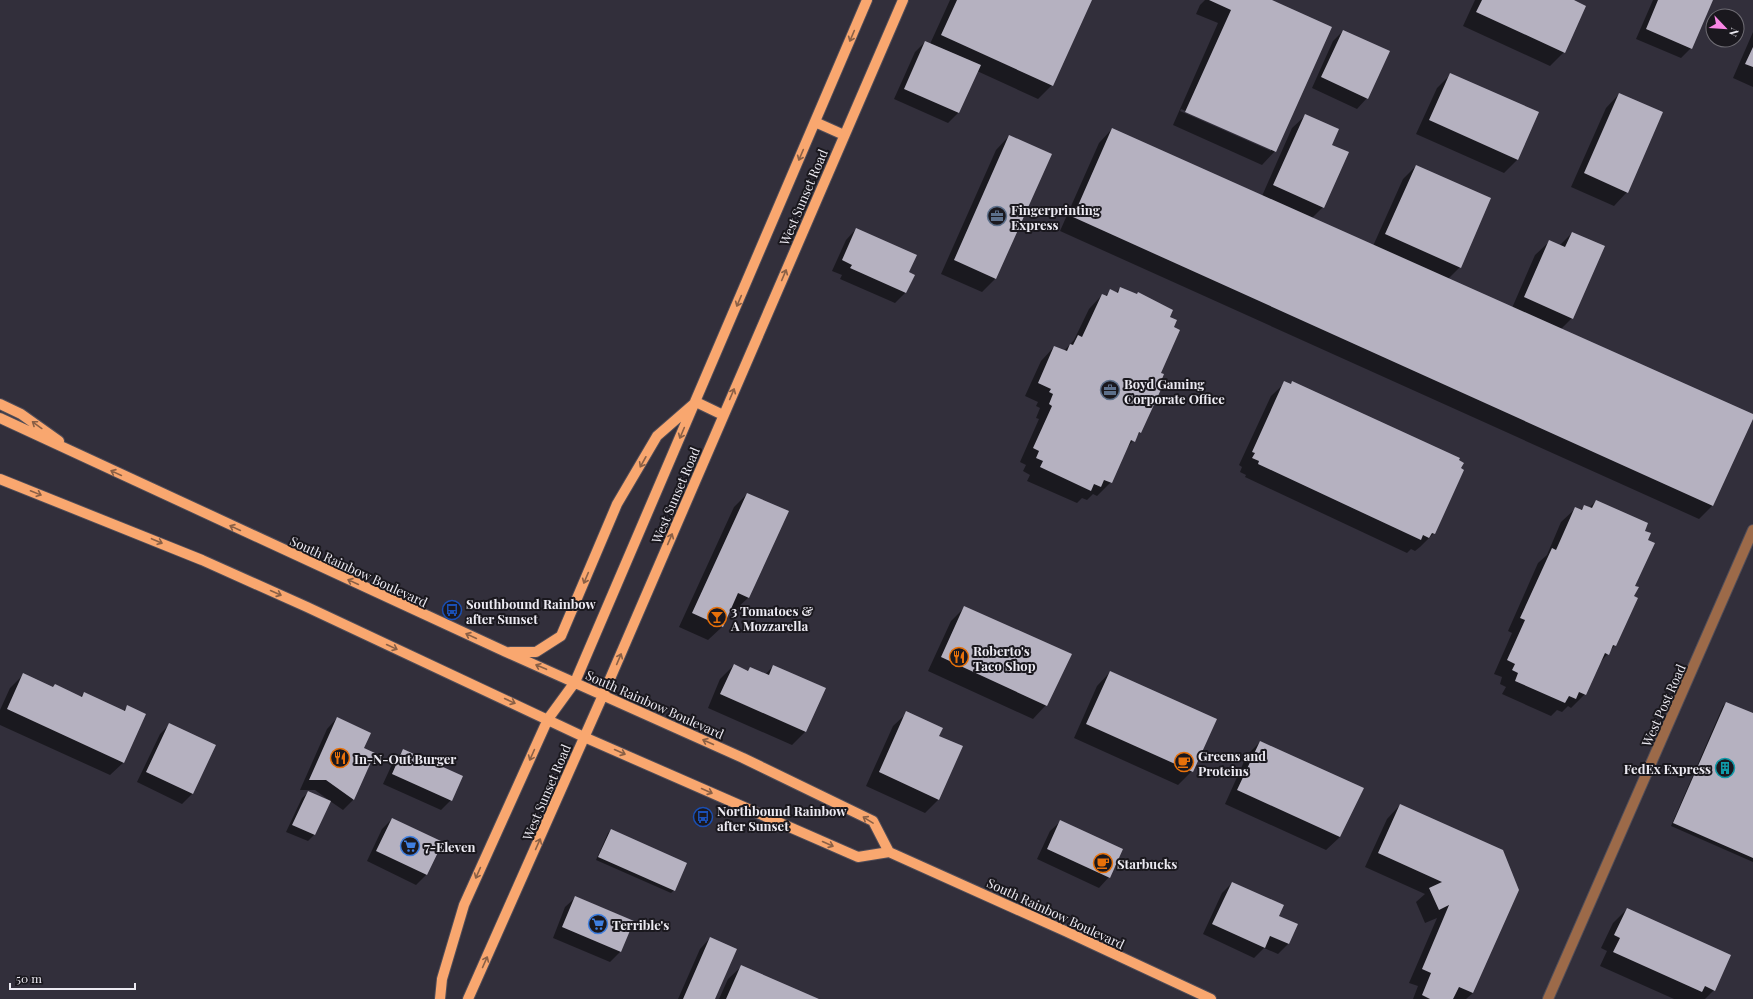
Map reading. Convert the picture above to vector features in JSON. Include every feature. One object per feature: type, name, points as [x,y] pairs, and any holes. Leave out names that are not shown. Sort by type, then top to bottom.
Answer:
[{"type":"main road","name":"West Sunset Road","points":[[440,999],[442,979],[464,905],[548,719],[575,682],[867,0]]},
{"type":"main road","name":"West Sunset Road","points":[[468,999],[538,845],[903,0]]},
{"type":"main road","points":[[815,122],[844,135]]},
{"type":"main road","points":[[506,652],[536,652],[561,636],[617,504],[657,436],[696,402],[723,415]]},
{"type":"main road","points":[[0,404],[21,414],[80,456]]},
{"type":"main road","name":"South Rainbow Boulevard","points":[[0,418],[506,652],[743,758],[873,821],[889,852],[1065,930],[1211,999]]},
{"type":"main road","points":[[0,479],[202,560],[307,607],[584,737],[858,857],[889,852]]},
{"type":"street","name":"West Post Road","points":[[1548,999],[1753,530]]},
{"type":"building","points":[[957,0],[1092,0],[1053,86],[941,35]]},
{"type":"building","points":[[1209,0],[1272,0],[1332,27],[1276,152],[1185,112],[1231,10]]},
{"type":"building","points":[[1482,0],[1574,0],[1586,6],[1565,53],[1476,12]]},
{"type":"building","points":[[1658,0],[1713,0],[1710,8],[1705,8],[1705,19],[1692,49],[1646,29]]},
{"type":"building","points":[[1343,30],[1390,51],[1368,99],[1321,77]]},
{"type":"building","points":[[925,41],[981,65],[959,113],[904,89]]},
{"type":"building","points":[[1753,47],[1753,67],[1745,64]]},
{"type":"building","points":[[1450,73],[1539,112],[1518,160],[1429,120]]},
{"type":"building","points":[[1619,93],[1663,112],[1628,193],[1584,173]]},
{"type":"building","points":[[1305,114],[1339,129],[1332,145],[1349,152],[1324,208],[1273,185]]},
{"type":"building","points":[[1112,128],[1753,414],[1753,419],[1713,506],[1073,217]]},
{"type":"building","points":[[1009,135],[1052,154],[996,279],[954,260]]},
{"type":"building","points":[[1416,165],[1491,198],[1461,268],[1385,234]]},
{"type":"building","points":[[856,228],[917,255],[909,272],[915,275],[906,293],[850,268],[852,265],[842,260]]},
{"type":"building","points":[[1572,232],[1605,246],[1573,319],[1524,297],[1549,240],[1565,247]]},
{"type":"building","points":[[1120,287],[1137,294],[1138,292],[1173,310],[1170,317],[1177,320],[1174,327],[1180,330],[1161,373],[1164,374],[1160,384],[1163,385],[1141,433],[1139,432],[1135,442],[1131,440],[1112,483],[1104,480],[1101,487],[1094,484],[1091,491],[1040,467],[1043,461],[1036,458],[1039,451],[1033,448],[1052,406],[1049,404],[1053,394],[1049,392],[1051,389],[1038,383],[1054,346],[1067,351],[1070,344],[1073,345],[1078,335],[1082,337],[1102,294],[1107,296],[1110,289],[1118,293]]},
{"type":"building","points":[[1284,381],[1291,384],[1292,381],[1460,458],[1459,460],[1464,463],[1461,468],[1464,470],[1435,534],[1432,533],[1429,538],[1423,535],[1421,540],[1258,464],[1259,461],[1252,458],[1255,453],[1252,452]]},
{"type":"building","points":[[747,493],[789,511],[749,598],[738,593],[723,627],[692,613]]},
{"type":"building","points":[[1596,500],[1648,523],[1645,531],[1651,533],[1648,540],[1655,543],[1635,586],[1639,587],[1634,596],[1638,598],[1616,646],[1613,645],[1609,655],[1605,653],[1586,695],[1579,692],[1576,699],[1569,696],[1565,703],[1515,681],[1518,673],[1512,670],[1515,664],[1507,660],[1525,620],[1520,618],[1552,548],[1556,550],[1575,507],[1582,510],[1584,505],[1592,508]]},
{"type":"building","points":[[964,606],[1072,654],[1047,706],[941,657]]},
{"type":"building","points":[[734,664],[748,671],[750,667],[769,675],[773,665],[826,688],[806,732],[720,694]]},
{"type":"building","points":[[1110,671],[1217,719],[1193,772],[1086,724]]},
{"type":"building","points":[[23,673],[53,687],[55,684],[82,697],[84,692],[125,711],[127,705],[146,714],[124,763],[7,709]]},
{"type":"building","name":"FedEx Express","points":[[1726,702],[1753,713],[1753,858],[1673,823]]},
{"type":"building","points":[[906,711],[943,728],[939,736],[963,746],[939,800],[879,772]]},
{"type":"building","points":[[337,717],[371,733],[364,748],[375,753],[354,800],[326,780],[309,780]]},
{"type":"building","points":[[169,723],[216,745],[193,794],[146,772]]},
{"type":"building","points":[[1260,741],[1364,788],[1340,837],[1237,790]]},
{"type":"building","name":"7-Eleven","points":[[403,749],[463,776],[452,801],[392,774]]},
{"type":"building","points":[[308,791],[331,801],[315,835],[292,825]]},
{"type":"building","points":[[1400,804],[1503,850],[1519,890],[1473,993],[1459,987],[1453,999],[1430,999],[1422,995],[1431,973],[1422,969],[1449,905],[1439,910],[1429,888],[1442,882],[1378,853]]},
{"type":"building","name":"7-Eleven","points":[[392,818],[443,842],[427,875],[376,851]]},
{"type":"building","points":[[1060,820],[1123,849],[1110,878],[1047,849]]},
{"type":"building","points":[[611,829],[687,863],[675,891],[598,857]]},
{"type":"building","points":[[1232,882],[1284,905],[1279,916],[1298,924],[1289,944],[1270,936],[1265,948],[1212,924]]},
{"type":"building","name":"Terrible's","points":[[575,896],[634,921],[621,952],[562,927]]},
{"type":"building","points":[[1627,908],[1731,955],[1715,991],[1705,986],[1702,992],[1613,952],[1620,938],[1614,935]]},
{"type":"building","points":[[710,937],[737,949],[715,999],[683,999]]},
{"type":"building","points":[[741,965],[819,999],[726,999]]},
{"type":"place","name":"Fingerprinting Express","points":[[997,216]]},
{"type":"place","name":"Boyd Gaming Corporate Office","points":[[1110,390]]},
{"type":"place","name":"Southbound Rainbow after Sunset","points":[[452,610]]},
{"type":"place","name":"3 Tomatoes & A Mozzarella","points":[[717,617]]},
{"type":"place","name":"Roberto's Taco Shop","points":[[959,657]]},
{"type":"place","name":"In-N-Out Burger","points":[[340,758]]},
{"type":"place","name":"Greens and Proteins","points":[[1184,762]]},
{"type":"place","name":"FedEx Express","points":[[1725,768]]},
{"type":"place","name":"Northbound Rainbow after Sunset","points":[[703,817]]},
{"type":"place","name":"7-Eleven","points":[[410,846]]},
{"type":"place","name":"Starbucks","points":[[1103,863]]},
{"type":"place","name":"Terrible's","points":[[598,924]]}]
